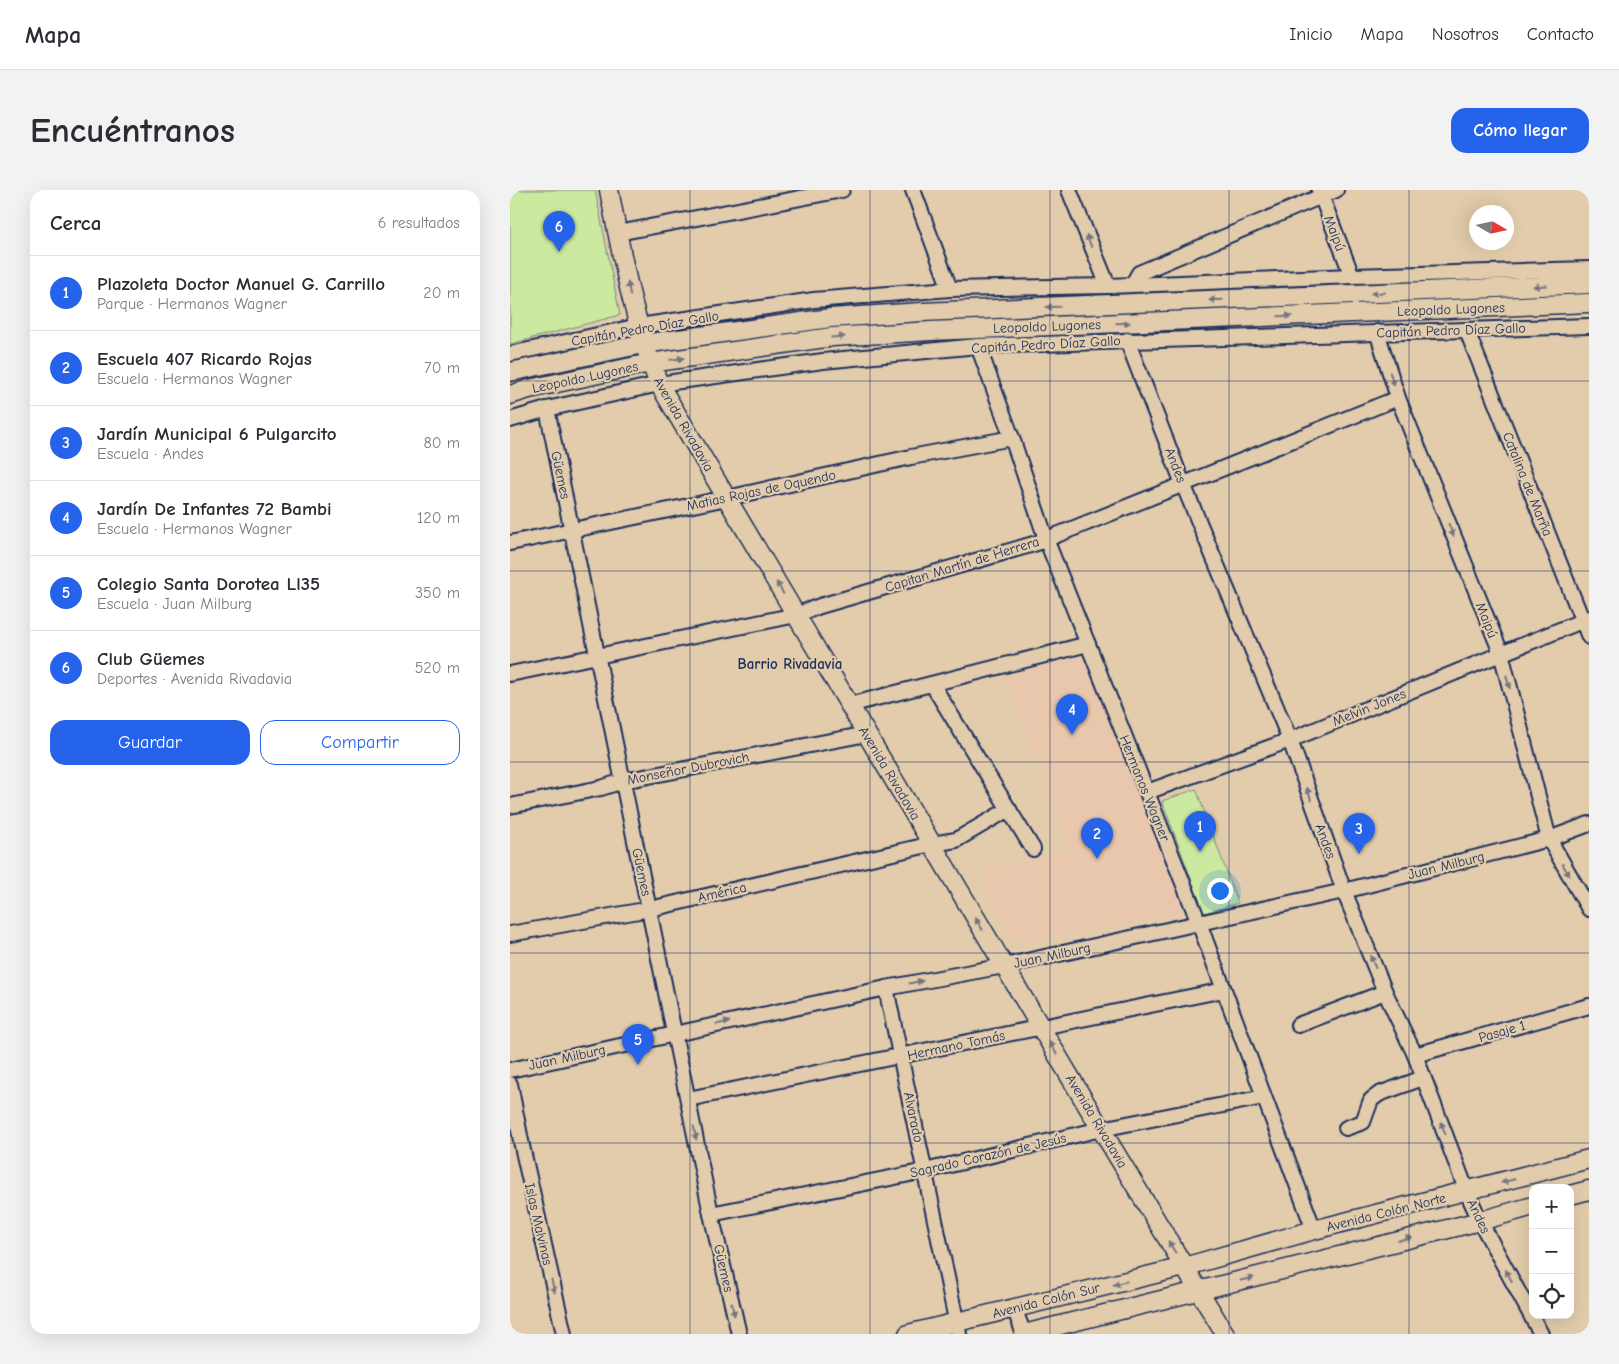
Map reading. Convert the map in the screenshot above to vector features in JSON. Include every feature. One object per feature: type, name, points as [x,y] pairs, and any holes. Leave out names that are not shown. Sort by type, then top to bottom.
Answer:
[{"type":"main road","name":"Avenida Rivadavia","points":[[609,190],[633,307],[643,344],[659,384],[1224,1334]]},
{"type":"main road","name":"Leopoldo Lugones","points":[[510,372],[643,344],[830,318],[1589,284]]},
{"type":"main road","name":"Leopoldo Lugones","points":[[510,395],[650,363],[832,337],[1589,303]]},
{"type":"main road","name":"Avenida Colón Norte","points":[[1184,1267],[1314,1230],[1589,1159]]},
{"type":"main road","points":[[1574,1194],[1589,1190]]},
{"type":"main road","points":[[1200,1291],[1529,1207]]},
{"type":"main road","name":"Avenida Colón Sur","points":[[908,1334],[958,1328],[1014,1308],[1184,1267]]},
{"type":"main road","name":"Avenida Colón Sur","points":[[1024,1334],[1200,1291]]},
{"type":"street","points":[[618,233],[842,190]]},
{"type":"street","points":[[913,190],[950,289]]},
{"type":"street","points":[[1069,190],[1108,286]]},
{"type":"street","points":[[1132,285],[1139,274],[1320,193],[1336,190]]},
{"type":"street","name":"Maipú","points":[[1320,193],[1352,276]]},
{"type":"street","name":"Capitán Pedro Díaz Gallo","points":[[510,354],[639,326],[814,300],[950,289],[1108,286],[1589,269]]},
{"type":"street","name":"Capitán Pedro Díaz Gallo","points":[[510,420],[547,409],[659,384],[823,361],[978,346],[1589,326]]},
{"type":"street","name":"Catalina de Marña","points":[[1467,331],[1586,619],[1589,637]]},
{"type":"street","name":"Maipú","points":[[1377,332],[1398,398],[1500,653],[1549,839],[1589,909]]},
{"type":"street","name":"Andes","points":[[1128,340],[1183,484],[1290,740],[1344,891],[1386,992],[1415,1055],[1467,1192],[1541,1334]]},
{"type":"street","name":"Hermanos Wagner","points":[[978,346],[1046,539],[1199,923],[1314,1230]]},
{"type":"street","name":"Capitan Martín de Herrera","points":[[510,674],[796,615],[820,606],[1046,539],[1398,398]]},
{"type":"street","name":"Güemes","points":[[547,409],[711,1214],[739,1334]]},
{"type":"street","name":"Matias Rojas de Oquendo","points":[[510,543],[727,498],[911,456],[1012,438]]},
{"type":"street","name":"Melvin Jones","points":[[1147,792],[1290,740],[1586,619]]},
{"type":"street","points":[[849,705],[1088,644]]},
{"type":"street","points":[[932,684],[1033,849]]},
{"type":"street","name":"Monseñor Dubrovich","points":[[510,806],[601,788],[623,780],[867,734]]},
{"type":"street","points":[[932,844],[956,840],[1009,809]]},
{"type":"street","name":"Juan Milburg","points":[[510,1070],[886,988],[1004,966],[1344,891],[1549,839],[1589,824]]},
{"type":"street","name":"América","points":[[510,934],[650,908],[932,844]]},
{"type":"street","name":"Alvarado","points":[[886,988],[958,1328]]},
{"type":"street","name":"Hermano Tomás","points":[[688,1099],[1224,990]]},
{"type":"street","points":[[1298,1025],[1386,992]]},
{"type":"street","name":"Pasaje 1","points":[[1415,1055],[1589,1006]]},
{"type":"street","points":[[1346,1128],[1363,1122],[1371,1100],[1379,1094],[1424,1078]]},
{"type":"street","name":"Islas Malvinas","points":[[510,1084],[516,1150],[564,1334]]},
{"type":"street","name":"Sagrado Corazón de Jesús","points":[[711,1214],[925,1170],[1101,1128],[1264,1097]]},
{"type":"street","points":[[1014,1308],[1024,1334]]},
{"type":"shaded area","points":[[1079,652],[1087,657],[1183,907],[1180,914],[1025,944],[1012,938],[981,885],[987,869],[1071,849],[1005,677],[1007,671]]},
{"type":"green space","points":[[510,190],[595,190],[620,315],[510,344]]},
{"type":"green space","points":[[1196,789],[1238,903],[1204,913],[1162,801]]},
{"type":"place","name":"Club Güemes","points":[[559,252]]},
{"type":"place","name":"Jardín De Infantes 72 Bambi","points":[[1072,735]]},
{"type":"place","name":"Plazoleta Doctor Manuel G. Carrillo","points":[[1200,852]]},
{"type":"place","name":"Jardín Municipal 6 Pulgarcito","points":[[1359,854]]},
{"type":"place","name":"Escuela 407 Ricardo Rojas","points":[[1097,859]]},
{"type":"place","name":"Colegio Santa Dorotea Ll35","points":[[638,1065]]},
{"type":"district","name":"Barrio Rivadavia","points":[[790,664]]}]
